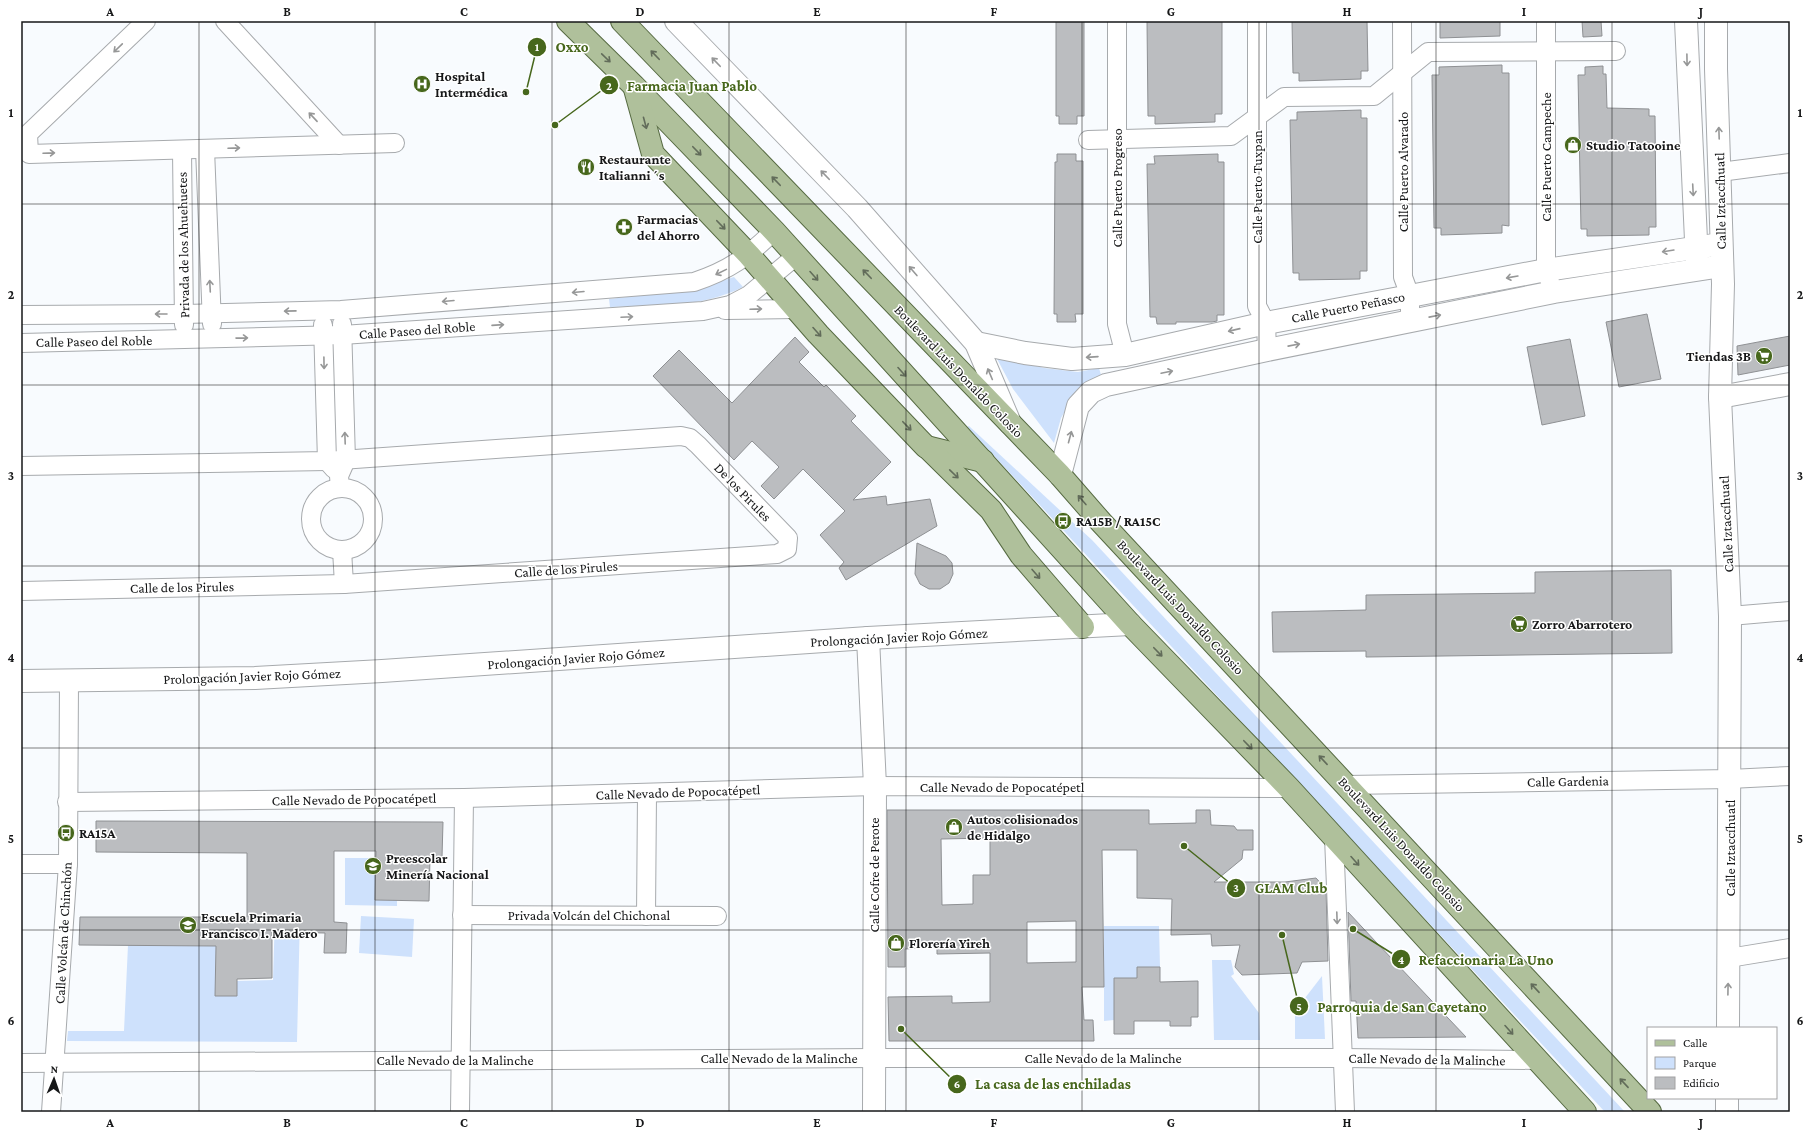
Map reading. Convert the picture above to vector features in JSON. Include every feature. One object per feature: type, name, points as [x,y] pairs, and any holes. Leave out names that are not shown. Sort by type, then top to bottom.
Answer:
[{"type":"main road","points":[[568,21],[634,86],[774,231],[1130,624],[1289,788],[1585,1112]]},
{"type":"main road","name":"Boulevard Luis Donaldo Colosio","points":[[622,21],[1060,475],[1101,522],[1650,1112]]},
{"type":"main road","points":[[634,86],[653,154],[749,255],[796,309],[926,447],[991,510],[1020,555],[1083,627]]},
{"type":"main road","points":[[926,447],[983,461]]},
{"type":"street","points":[[146,21],[28,134],[29,154],[395,143]]},
{"type":"street","points":[[225,21],[340,145]]},
{"type":"street","points":[[676,21],[857,208],[976,343],[1010,423]]},
{"type":"street","name":"Calle Puerto Progreso","points":[[1117,21],[1117,324],[1125,355]]},
{"type":"street","name":"Calle Puerto Tuxpan","points":[[1256,21],[1256,306],[1266,323],[1267,350]]},
{"type":"street","name":"Calle Puerto Alvarado","points":[[1402,21],[1403,277],[1410,296],[1410,322]]},
{"type":"street","name":"Calle Puerto Campeche","points":[[1546,21],[1546,270],[1554,292]]},
{"type":"street","points":[[1686,21],[1697,269]]},
{"type":"street","name":"Calle Iztaccíhuatl","points":[[1716,21],[1716,69],[1723,275],[1720,397],[1730,616],[1728,1027]]},
{"type":"street","points":[[1088,140],[1231,136],[1284,97],[1374,96],[1428,52],[1616,51]]},
{"type":"street","name":"Privada de los Ahuehuetes","points":[[206,149],[208,240],[213,339]]},
{"type":"street","name":"Privada de los Ahuehuetes","points":[[182,150],[184,340]]},
{"type":"street","points":[[1720,172],[1790,163]]},
{"type":"street","name":"Calle Paseo del Roble","points":[[21,315],[184,314],[341,310],[694,282],[720,272],[749,255],[774,231]]},
{"type":"street","points":[[184,241],[208,240]]},
{"type":"street","name":"Calle Puerto Peñasco","points":[[976,343],[1026,353],[1072,359],[1125,355],[1266,323],[1546,270],[1721,244]]},
{"type":"street","name":"Calle Paseo del Roble","points":[[21,343],[324,336],[703,311],[730,305],[749,295],[796,256]]},
{"type":"street","name":"Calle Puerto Peñasco","points":[[1060,475],[1078,406],[1091,392],[1106,385],[1267,350],[1554,292],[1697,269],[1723,275]]},
{"type":"street","points":[[703,311],[777,308],[796,309]]},
{"type":"street","points":[[322,310],[327,461],[339,482],[349,489],[358,492],[366,499],[371,507],[373,517],[372,527],[368,536],[361,543],[352,548],[342,550],[333,549],[321,541],[313,530],[310,521],[311,511],[315,503],[321,495],[330,490],[339,482],[346,460],[341,310]]},
{"type":"street","points":[[1720,397],[1790,384]]},
{"type":"street","name":"De los Pirules","points":[[346,460],[673,437],[690,438],[788,538],[787,549]]},
{"type":"street","points":[[21,466],[346,460]]},
{"type":"street","name":"Calle de los Pirules","points":[[21,590],[344,584],[776,554],[787,549]]},
{"type":"street","points":[[342,550],[344,584]]},
{"type":"street","points":[[1730,616],[1790,611]]},
{"type":"street","name":"Prolongación Javier Rojo Gómez","points":[[21,681],[255,678],[382,671],[868,638],[1130,624]]},
{"type":"street","name":"Calle Cofre de Perote","points":[[868,638],[875,786],[874,1112]]},
{"type":"street","name":"Calle Volcán de Chinchón","points":[[51,1112],[68,864],[67,802],[69,681]]},
{"type":"street","name":"Calle Gardenia","points":[[1346,785],[1730,779],[1790,776]]},
{"type":"street","name":"Calle Nevado de Popocatépetl","points":[[67,802],[464,798],[648,794],[875,786],[1289,788]]},
{"type":"street","points":[[646,916],[648,794]]},
{"type":"street","points":[[460,1112],[464,798]]},
{"type":"street","points":[[1334,838],[1345,1112]]},
{"type":"street","points":[[21,864],[68,864]]},
{"type":"street","name":"Privada Volcán del Chichonal","points":[[462,915],[716,916]]},
{"type":"street","points":[[1729,958],[1790,948]]},
{"type":"street","name":"Calle Nevado de la Malinche","points":[[21,1063],[460,1059],[874,1058],[1342,1058],[1537,1060]]},
{"type":"street","points":[[1726,1112],[1727,1099]]},
{"type":"green space","points":[[734,277],[743,287],[711,299],[661,306],[610,307],[609,299],[696,289]]},
{"type":"green space","points":[[995,355],[1044,368],[1078,372],[1099,368],[1101,375],[1075,394],[1061,418],[1054,443],[1013,389]]},
{"type":"green space","points":[[969,426],[1092,540],[1625,1112],[1605,1112],[967,427]]},
{"type":"green space","points":[[345,858],[391,858],[375,900],[397,900],[397,906],[345,905]]},
{"type":"green space","points":[[275,914],[300,915],[297,1042],[67,1041],[68,1031],[124,1031],[128,945],[229,946],[216,996],[236,996],[237,981],[273,980]]},
{"type":"green space","points":[[361,916],[414,919],[412,957],[359,953]]},
{"type":"green space","points":[[1104,926],[1159,926],[1160,967],[1137,967],[1137,978],[1114,978],[1114,1020],[1104,1021]]},
{"type":"green space","points":[[1212,960],[1231,960],[1234,974],[1231,976],[1259,1013],[1260,1040],[1214,1040]]},
{"type":"green space","points":[[1322,976],[1325,1039],[1295,1039],[1295,1011]]},
{"type":"building","points":[[1056,21],[1084,21],[1084,116],[1077,116],[1077,124],[1059,124],[1059,116],[1056,116]]},
{"type":"building","points":[[1147,21],[1222,21],[1222,114],[1215,114],[1215,122],[1155,124],[1155,116],[1148,116]]},
{"type":"building","points":[[1292,21],[1367,21],[1368,71],[1361,71],[1361,79],[1299,81],[1299,73],[1293,73]]},
{"type":"building","points":[[1440,21],[1500,21],[1500,36],[1440,38]]},
{"type":"building","points":[[1582,21],[1601,21],[1602,36],[1583,37]]},
{"type":"building","points":[[1502,65],[1502,73],[1509,73],[1509,226],[1502,225],[1502,233],[1441,235],[1441,228],[1434,228],[1432,75],[1439,75],[1439,67]]},
{"type":"building","points":[[1603,66],[1603,74],[1606,74],[1607,108],[1649,109],[1649,116],[1655,116],[1656,227],[1649,227],[1649,235],[1587,236],[1587,229],[1581,229],[1578,75],[1585,75],[1585,67]]},
{"type":"building","points":[[1361,110],[1361,118],[1367,118],[1367,271],[1360,271],[1360,279],[1299,280],[1299,273],[1293,273],[1290,120],[1297,120],[1297,112]]},
{"type":"building","points":[[1057,154],[1076,154],[1076,161],[1083,161],[1083,314],[1075,314],[1076,322],[1057,322],[1057,314],[1054,314],[1055,162],[1057,162]]},
{"type":"building","points":[[1218,154],[1218,162],[1224,162],[1224,315],[1217,315],[1217,321],[1212,322],[1176,322],[1176,324],[1157,324],[1156,317],[1150,317],[1147,164],[1155,164],[1154,156]]},
{"type":"building","points":[[1647,314],[1661,379],[1619,387],[1606,322]]},
{"type":"building","name":"Tiendas 3B","points":[[1790,336],[1790,365],[1738,375],[1737,346]]},
{"type":"building","points":[[795,337],[809,352],[799,362],[824,387],[826,385],[856,416],[851,421],[891,462],[853,500],[886,496],[887,505],[930,499],[937,526],[846,580],[839,568],[844,562],[820,535],[845,511],[803,469],[774,499],[761,486],[779,467],[752,441],[734,460],[653,376],[679,350],[732,403]]},
{"type":"building","points":[[1570,339],[1585,416],[1542,425],[1527,347]]},
{"type":"building","points":[[917,543],[946,556],[952,563],[953,574],[949,583],[940,589],[929,589],[920,584],[915,574]]},
{"type":"building","name":"Zorro Abarrotero","points":[[1671,570],[1672,653],[1366,657],[1366,651],[1273,652],[1272,612],[1366,610],[1366,595],[1535,593],[1535,572]]},
{"type":"building","points":[[887,810],[1149,810],[1149,824],[1196,823],[1196,810],[1210,810],[1211,825],[1234,826],[1237,830],[1253,830],[1253,850],[1243,850],[1242,859],[1214,882],[1285,882],[1316,878],[1326,889],[1328,961],[1302,962],[1297,973],[1242,975],[1235,967],[1240,945],[1212,946],[1211,934],[1171,935],[1172,899],[1137,898],[1137,850],[1102,850],[1104,987],[1082,987],[1084,1020],[1093,1020],[1094,1041],[889,1041],[888,997],[952,996],[952,1003],[990,1002],[990,953],[937,954],[937,947],[905,949],[905,967],[888,967]],"holes":[[[990,838],[990,875],[973,875],[973,904],[942,905],[941,839]],[[1076,921],[1076,962],[1027,963],[1027,922]]]},
{"type":"building","points":[[96,821],[443,822],[442,857],[430,857],[429,901],[375,900],[376,851],[334,851],[334,922],[347,923],[346,953],[324,953],[325,933],[272,932],[272,978],[237,979],[237,996],[215,996],[216,946],[79,945],[80,917],[247,917],[247,853],[96,852]]},
{"type":"building","points":[[1348,912],[1466,1037],[1358,1038],[1356,1001],[1351,1001]]},
{"type":"building","points":[[1137,967],[1160,967],[1160,982],[1198,981],[1198,1017],[1191,1017],[1191,1026],[1170,1026],[1170,1021],[1134,1021],[1134,1034],[1114,1034],[1114,978],[1137,978]]},
{"type":"place","name":"Hospital Intermédica","points":[[422,84]]},
{"type":"place","name":"Oxxo","points":[[526,92]]},
{"type":"place","name":"Farmacia Juan Pablo","points":[[555,125]]},
{"type":"place","name":"Studio Tatooine","points":[[1573,145]]},
{"type":"place","name":"Restaurante Italianni´s","points":[[586,167]]},
{"type":"place","name":"Farmacias del Ahorro","points":[[624,227]]},
{"type":"place","name":"Tiendas 3B","points":[[1764,356]]},
{"type":"place","name":"RA15B / RA15C","points":[[1063,521]]},
{"type":"place","name":"Zorro Abarrotero","points":[[1519,624]]},
{"type":"place","name":"Autos colisionados de Hidalgo","points":[[954,827]]},
{"type":"place","name":"RA15A","points":[[66,833]]},
{"type":"place","name":"GLAM Club","points":[[1184,846]]},
{"type":"place","name":"Preescolar Minería Nacional","points":[[373,866]]},
{"type":"place","name":"Escuela Primaria Francisco I. Madero","points":[[188,925]]},
{"type":"place","name":"Refaccionaria La Uno","points":[[1353,929]]},
{"type":"place","name":"Parroquia de San Cayetano","points":[[1282,935]]},
{"type":"place","name":"Florería Yireh","points":[[896,943]]},
{"type":"place","name":"La casa de las enchiladas","points":[[901,1029]]}]
